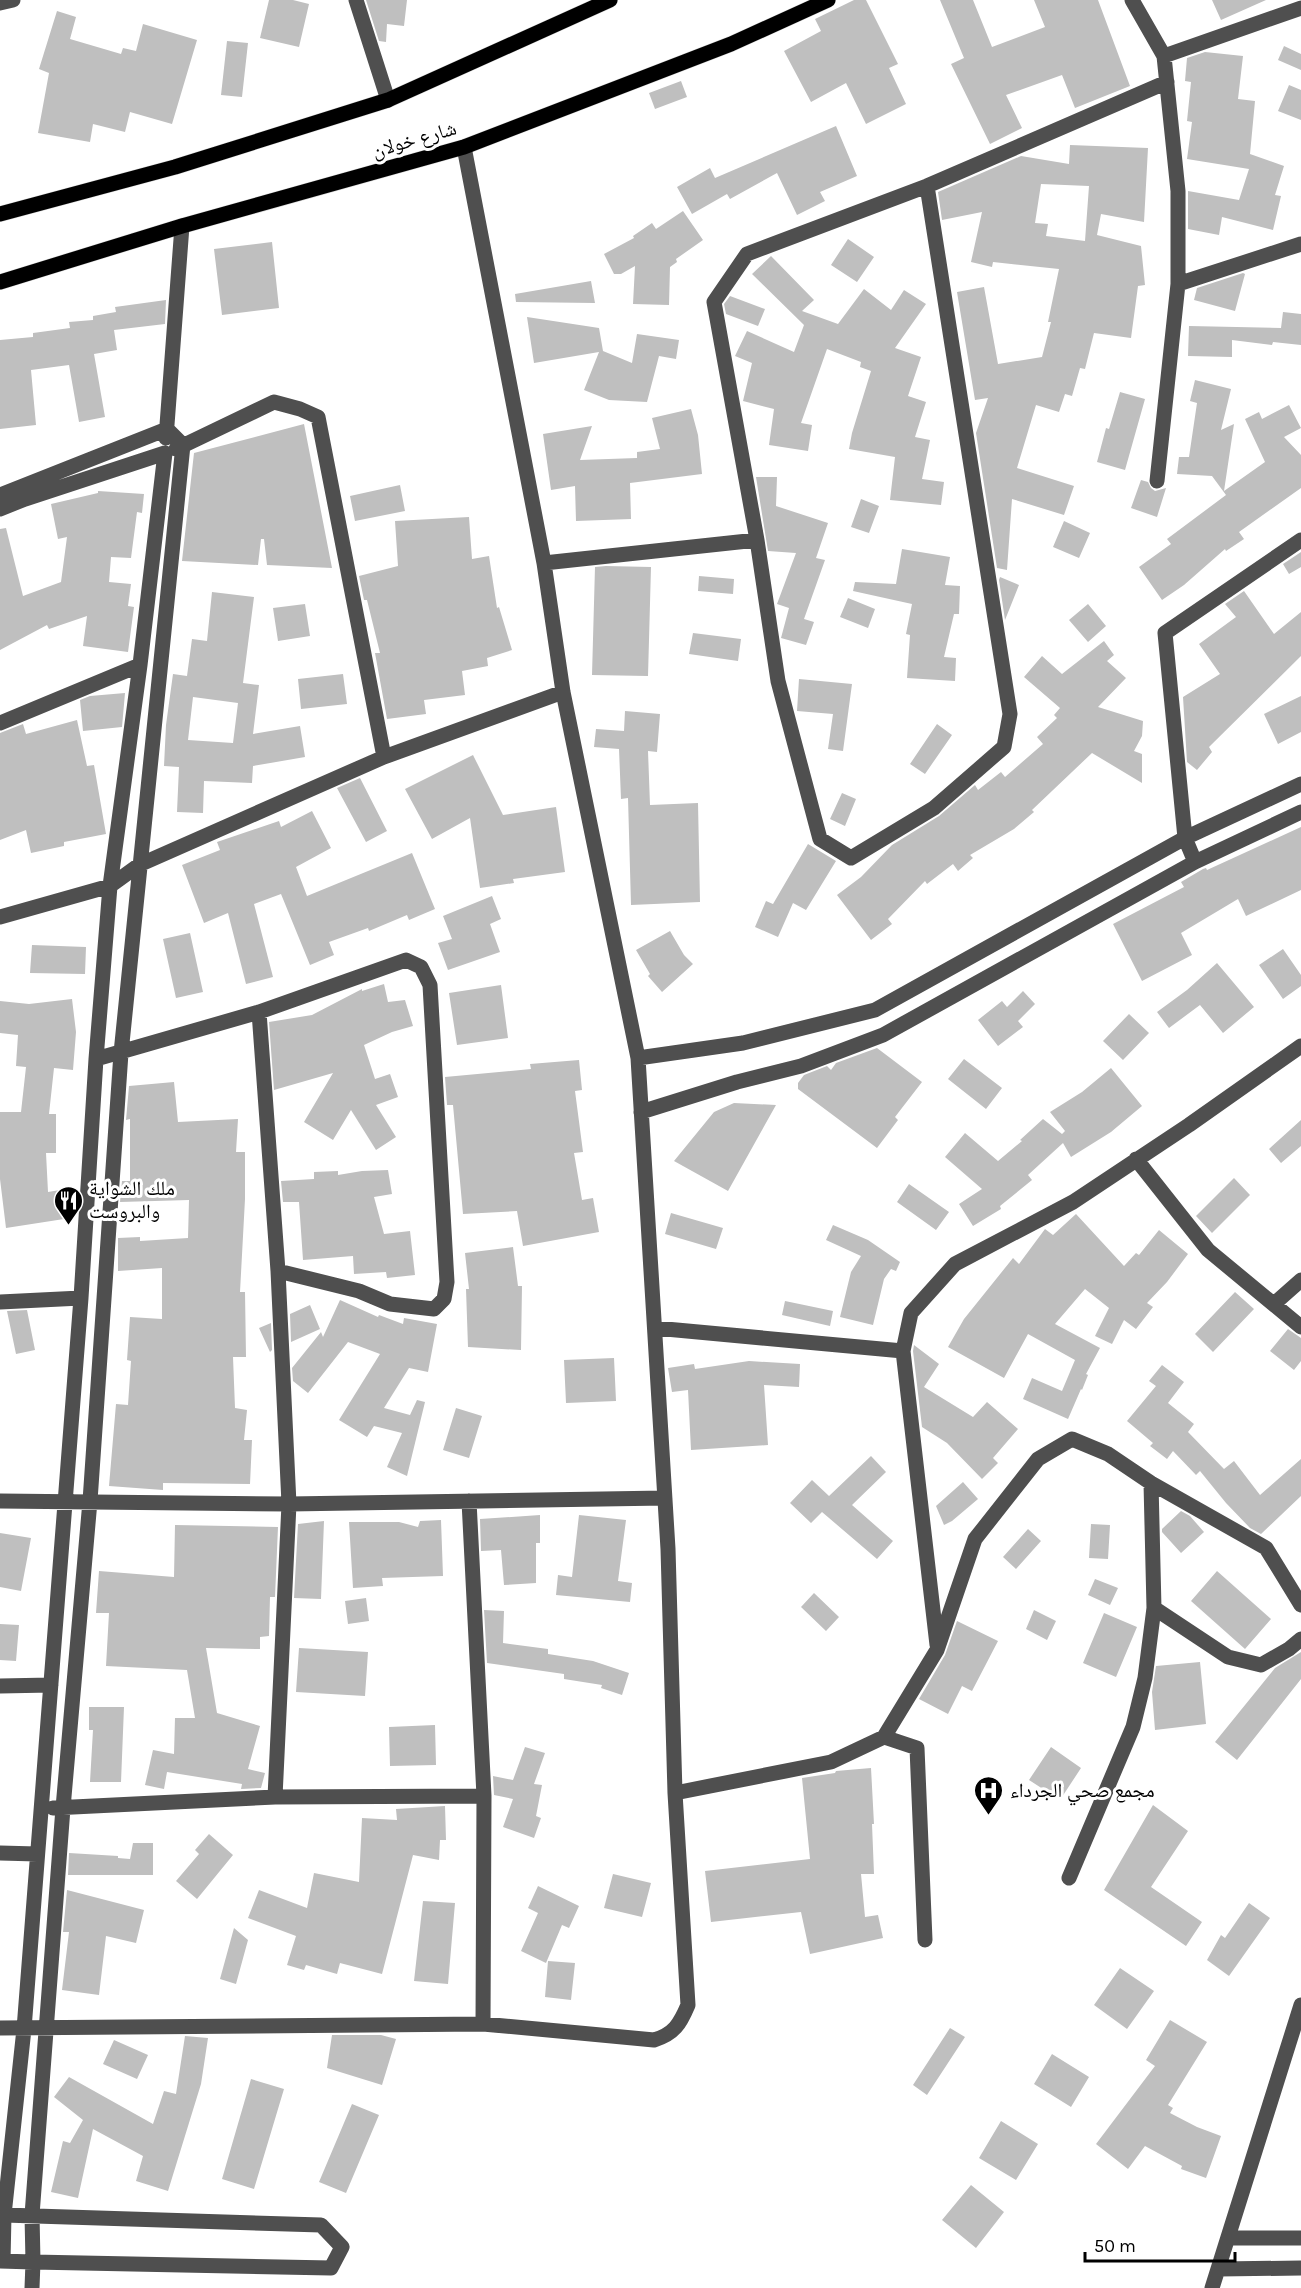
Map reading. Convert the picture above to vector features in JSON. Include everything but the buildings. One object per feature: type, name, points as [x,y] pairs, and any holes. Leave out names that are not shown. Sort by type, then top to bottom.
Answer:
[{"type":"main road","points":[[0,214],[175,167],[388,100],[580,6],[610,0]]},
{"type":"main road","name":"شارع خولان","points":[[0,282],[182,226],[464,147],[731,44],[828,0]]},
{"type":"street","points":[[0,3],[13,0]]},
{"type":"street","points":[[356,0],[388,100]]},
{"type":"street","points":[[1132,0],[1164,56],[1178,191],[1178,284],[1157,481]]},
{"type":"street","points":[[1164,56],[1301,8]]},
{"type":"street","points":[[927,186],[1010,714],[1004,747],[934,808],[851,858],[820,838],[778,681],[757,540],[714,302],[747,254],[927,186],[1167,82]]},
{"type":"street","points":[[0,2028],[483,2024],[654,2040],[668,2036],[680,2024],[688,2006],[675,1793],[665,1498],[638,1058],[563,692],[544,563],[464,147]]},
{"type":"street","points":[[2,2215],[321,2226],[342,2247],[331,2268],[2,2261],[2,2215],[24,2029],[81,1298],[96,1059],[110,886],[140,665],[165,453],[182,226]]},
{"type":"street","points":[[1178,284],[1301,244]]},
{"type":"street","points":[[0,509],[183,446],[274,402],[318,417],[384,757]]},
{"type":"street","points":[[166,429],[183,446]]},
{"type":"street","points":[[0,495],[166,429]]},
{"type":"street","points":[[32,2288],[32,2215],[63,1808],[90,1501],[121,1053],[183,446]]},
{"type":"street","points":[[544,563],[757,540]]},
{"type":"street","points":[[1195,862],[1185,838],[1165,633],[1301,540]]},
{"type":"street","points":[[0,723],[140,665]]},
{"type":"street","points":[[0,917],[110,886],[139,865],[384,757],[563,692]]},
{"type":"street","points":[[638,1058],[743,1044],[875,1010],[1185,838],[1301,784]]},
{"type":"street","points":[[642,1112],[737,1082],[801,1066],[883,1035],[1195,862],[1301,812]]},
{"type":"street","points":[[96,1059],[259,1012],[406,960],[421,967],[430,985],[447,1282],[444,1299],[434,1309],[390,1304],[360,1291],[278,1271]]},
{"type":"street","points":[[259,1012],[278,1271],[289,1504],[275,1797]]},
{"type":"street","points":[[938,1650],[903,1351],[911,1313],[956,1264],[1073,1202],[1301,1046]]},
{"type":"street","points":[[1137,1159],[1208,1250],[1301,1327]]},
{"type":"street","points":[[1274,1304],[1301,1280]]},
{"type":"street","points":[[0,1302],[81,1298]]},
{"type":"street","points":[[655,1328],[903,1351]]},
{"type":"street","points":[[675,1793],[831,1762],[884,1737],[938,1650],[975,1539],[1038,1459],[1072,1439],[1108,1454],[1151,1483],[1266,1548],[1301,1605]]},
{"type":"street","points":[[1069,1878],[1133,1727],[1145,1678],[1154,1608],[1151,1483]]},
{"type":"street","points":[[0,1501],[289,1504],[665,1498]]},
{"type":"street","points":[[469,1501],[484,1796],[483,2024]]},
{"type":"street","points":[[1154,1608],[1228,1657],[1261,1665],[1289,1649],[1301,1639]]},
{"type":"street","points":[[0,1686],[51,1685]]},
{"type":"street","points":[[884,1737],[917,1748],[925,1940]]},
{"type":"street","points":[[41,1808],[275,1797],[484,1796]]},
{"type":"street","points":[[0,1853],[37,1854]]},
{"type":"street","points":[[1212,2288],[1301,2005]]},
{"type":"street","points":[[1229,2238],[1301,2238]]},
{"type":"street","points":[[1219,2269],[1301,2268]]},
{"type":"place","name":"ملك الشواية والبروست","points":[[68,1226]]},
{"type":"place","name":"مجمع صحي الجرداء","points":[[989,1816]]}]
